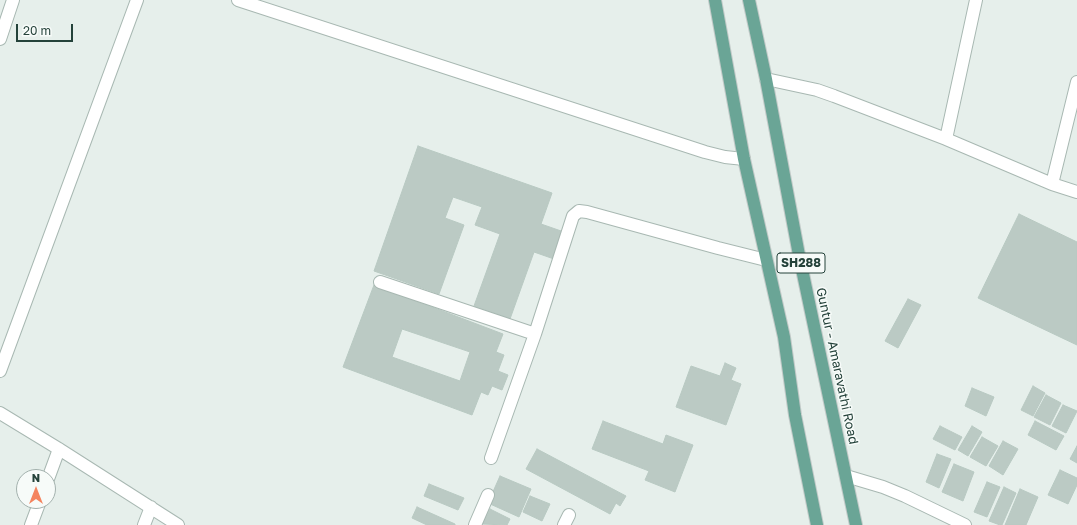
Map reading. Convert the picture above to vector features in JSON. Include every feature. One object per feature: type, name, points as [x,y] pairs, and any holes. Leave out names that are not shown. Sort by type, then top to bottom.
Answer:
[{"type":"main road","name":"SH288","points":[[715,0],[744,159],[784,337],[795,415],[817,525]]},
{"type":"main road","name":"Guntur - Amaravathi Road","points":[[749,0],[766,79],[799,255],[856,525]]},
{"type":"street","points":[[0,39],[13,0]]},
{"type":"street","points":[[0,371],[137,0]]},
{"type":"street","points":[[238,0],[705,152],[725,157],[744,159]]},
{"type":"street","points":[[946,139],[976,0]]},
{"type":"street","points":[[766,79],[817,90],[946,139],[1052,184],[1077,192]]},
{"type":"street","points":[[1052,184],[1077,82]]},
{"type":"street","points":[[491,458],[535,334],[573,216],[579,211],[766,260]]},
{"type":"street","points":[[380,282],[535,334]]},
{"type":"street","points":[[0,413],[178,525]]},
{"type":"street","points":[[52,469],[59,449]]},
{"type":"street","points":[[846,476],[883,487],[906,496],[965,525]]},
{"type":"street","points":[[475,525],[488,495]]},
{"type":"street","points":[[144,525],[151,508]]},
{"type":"street","points":[[31,525],[37,509]]},
{"type":"building","points":[[418,146],[552,193],[541,224],[564,232],[554,259],[534,252],[510,319],[474,306],[500,234],[475,225],[482,207],[453,197],[445,218],[464,225],[439,294],[374,271]]},
{"type":"building","points":[[1019,214],[1077,242],[1077,345],[978,298]]},
{"type":"building","points":[[374,285],[503,334],[496,352],[504,355],[498,371],[508,375],[502,390],[492,386],[488,395],[481,392],[472,415],[343,367]],"holes":[[[402,329],[470,352],[460,381],[392,357]]]},
{"type":"building","points":[[908,299],[921,305],[898,348],[885,341]]},
{"type":"building","points":[[725,363],[736,368],[731,380],[741,384],[726,425],[676,407],[691,366],[720,376]]},
{"type":"building","points":[[1033,386],[1045,393],[1033,416],[1021,410]]},
{"type":"building","points":[[972,388],[994,397],[986,416],[965,406]]},
{"type":"building","points":[[1046,395],[1061,403],[1050,425],[1034,417]]},
{"type":"building","points":[[1063,405],[1077,411],[1066,433],[1052,426]]},
{"type":"building","points":[[603,421],[663,444],[666,435],[693,445],[675,492],[645,480],[649,471],[592,449]]},
{"type":"building","points":[[1035,421],[1064,436],[1056,450],[1028,435]]},
{"type":"building","points":[[940,426],[962,437],[955,450],[933,439]]},
{"type":"building","points":[[972,426],[982,432],[968,456],[958,450]]},
{"type":"building","points":[[982,437],[998,446],[986,466],[970,457]]},
{"type":"building","points":[[1003,441],[1018,449],[1003,475],[989,466]]},
{"type":"building","points":[[1077,446],[1077,463],[1070,459]]},
{"type":"building","points":[[537,449],[626,496],[620,506],[616,503],[610,514],[526,469]]},
{"type":"building","points":[[937,454],[951,459],[939,488],[926,482]]},
{"type":"building","points":[[954,464],[974,472],[963,501],[942,492]]},
{"type":"building","points":[[1060,470],[1077,478],[1077,485],[1068,504],[1048,495]]},
{"type":"building","points":[[500,476],[531,489],[519,517],[488,503]]},
{"type":"building","points":[[987,482],[1000,487],[987,517],[974,512]]},
{"type":"building","points":[[429,484],[464,498],[458,510],[424,496]]},
{"type":"building","points":[[1004,487],[1016,493],[1002,525],[1000,525],[989,521]]},
{"type":"building","points":[[1020,489],[1038,497],[1026,525],[1005,525]]},
{"type":"building","points":[[530,496],[550,504],[542,521],[523,512]]},
{"type":"building","points":[[417,507],[455,525],[427,525],[412,518]]},
{"type":"building","points":[[490,509],[510,519],[507,525],[482,524]]}]
